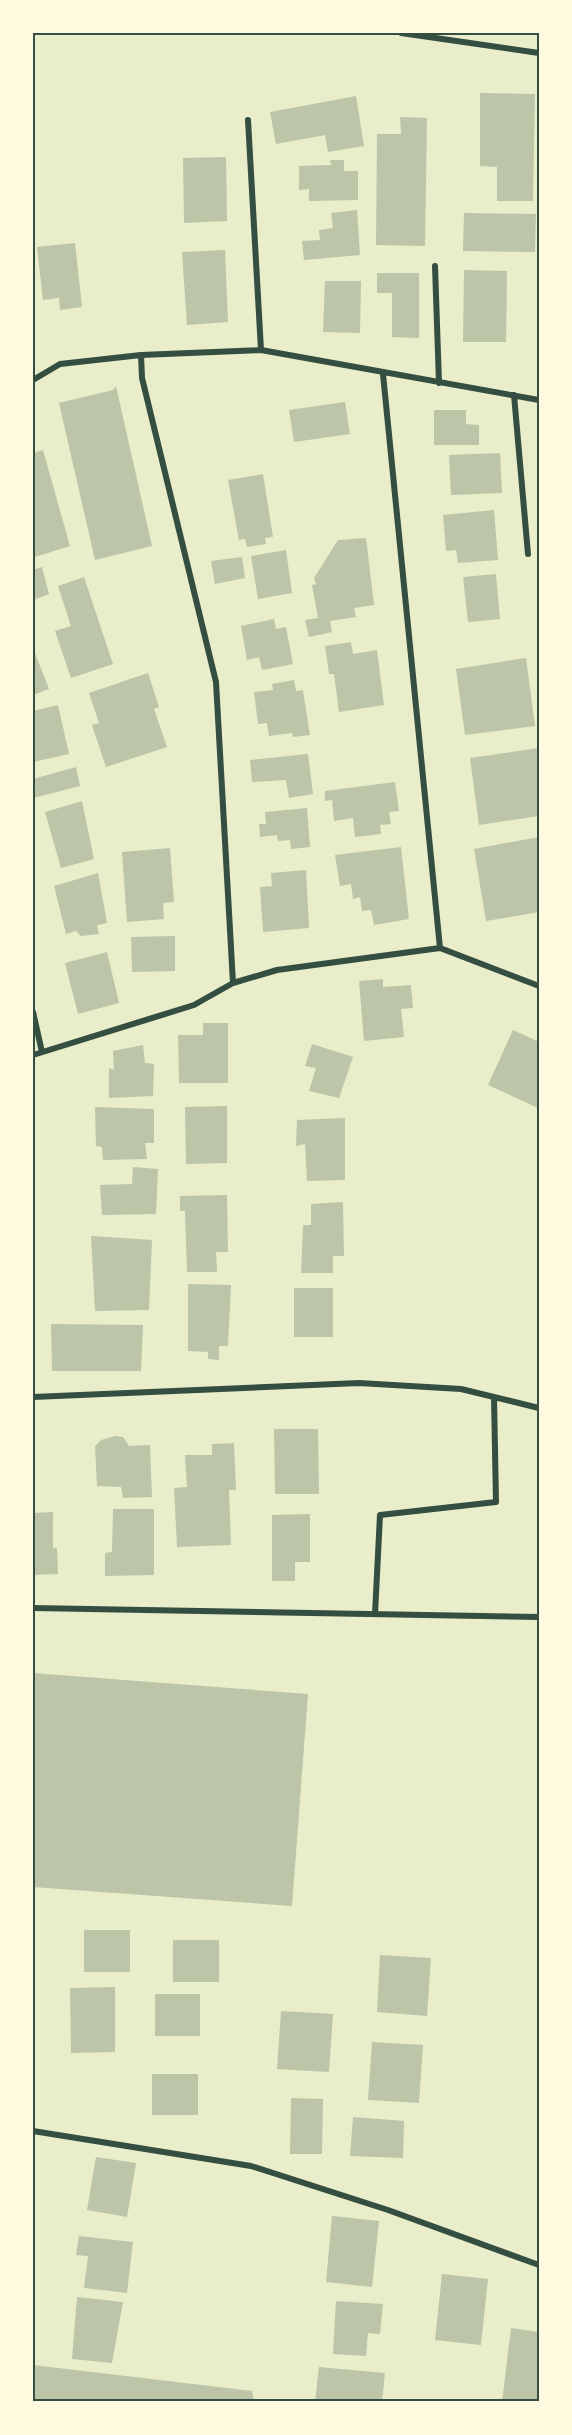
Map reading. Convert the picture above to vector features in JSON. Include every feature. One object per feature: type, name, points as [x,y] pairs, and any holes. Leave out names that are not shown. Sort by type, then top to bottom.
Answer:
[{"type":"street","points":[[401,33],[539,53]]},
{"type":"street","points":[[248,120],[261,350]]},
{"type":"street","points":[[435,266],[439,383]]},
{"type":"street","points":[[33,380],[60,364],[141,356],[261,350],[383,374],[539,400]]},
{"type":"street","points":[[141,356],[142,378],[216,682],[233,983]]},
{"type":"street","points":[[383,374],[440,948]]},
{"type":"street","points":[[514,395],[528,554]]},
{"type":"street","points":[[33,1055],[194,1005],[233,983],[277,970],[440,948],[539,986]]},
{"type":"street","points":[[33,1012],[42,1052]]},
{"type":"street","points":[[33,1396],[359,1383],[461,1389],[539,1408]]},
{"type":"street","points":[[375,1614],[380,1515],[496,1502],[494,1397]]},
{"type":"street","points":[[33,1608],[539,1617]]},
{"type":"street","points":[[33,2131],[251,2166],[388,2210],[539,2265]]},
{"type":"building","points":[[480,93],[535,94],[533,201],[497,201],[497,167],[480,166]]},
{"type":"building","points":[[356,96],[364,146],[328,152],[325,135],[276,144],[270,112]]},
{"type":"building","points":[[400,117],[427,118],[425,246],[376,245],[377,134],[401,134]]},
{"type":"building","points":[[226,157],[227,221],[184,223],[183,158]]},
{"type":"building","points":[[330,160],[344,160],[344,171],[358,171],[358,200],[309,201],[309,189],[299,190],[299,166],[331,165]]},
{"type":"building","points":[[357,210],[360,255],[304,260],[302,241],[320,240],[319,230],[333,228],[331,213]]},
{"type":"building","points":[[464,213],[536,214],[535,252],[463,251]]},
{"type":"building","points":[[75,243],[82,307],[60,310],[59,298],[43,300],[37,247]]},
{"type":"building","points":[[225,250],[228,322],[187,325],[182,252]]},
{"type":"building","points":[[464,270],[507,271],[506,342],[463,342]]},
{"type":"building","points":[[377,273],[419,273],[419,338],[392,337],[392,293],[377,293]]},
{"type":"building","points":[[325,281],[361,281],[360,333],[323,332]]},
{"type":"building","points":[[116,386],[152,546],[95,560],[59,403],[113,390]]},
{"type":"building","points":[[345,402],[350,434],[294,442],[289,410]]},
{"type":"building","points":[[434,410],[466,410],[466,424],[479,425],[479,445],[434,445]]},
{"type":"building","points":[[43,450],[70,546],[35,557],[33,453]]},
{"type":"building","points":[[500,453],[502,493],[451,495],[449,455]]},
{"type":"building","points":[[263,474],[273,537],[265,538],[266,544],[247,547],[245,539],[239,540],[228,480]]},
{"type":"building","points":[[494,510],[498,560],[458,563],[456,550],[446,551],[443,515]]},
{"type":"building","points":[[366,538],[374,605],[354,608],[356,617],[330,621],[332,632],[309,637],[305,620],[318,618],[312,585],[316,584],[314,578],[338,540]]},
{"type":"building","points":[[286,550],[292,593],[258,599],[251,556]]},
{"type":"building","points":[[242,557],[245,578],[215,584],[211,561]]},
{"type":"building","points":[[42,567],[49,594],[33,600],[33,570]]},
{"type":"building","points":[[496,574],[500,619],[468,622],[463,577]]},
{"type":"building","points":[[84,577],[113,664],[71,678],[55,631],[71,626],[58,586]]},
{"type":"building","points":[[274,619],[276,629],[286,627],[293,664],[262,670],[259,657],[247,660],[241,626]]},
{"type":"building","points":[[351,642],[353,654],[377,650],[384,705],[339,712],[334,674],[329,674],[325,646]]},
{"type":"building","points":[[33,648],[49,689],[33,695]]},
{"type":"building","points":[[526,658],[535,726],[465,735],[456,669]]},
{"type":"building","points":[[148,673],[159,707],[154,709],[167,747],[106,767],[92,725],[99,723],[89,693]]},
{"type":"building","points":[[294,680],[296,691],[303,690],[310,735],[293,737],[292,733],[269,736],[267,723],[258,724],[254,692],[273,690],[272,684]]},
{"type":"building","points":[[58,705],[69,754],[33,762],[33,711]]},
{"type":"building","points":[[539,748],[539,816],[479,825],[470,758]]},
{"type":"building","points":[[308,754],[313,794],[289,798],[286,780],[252,782],[250,760]]},
{"type":"building","points":[[76,767],[80,786],[33,798],[33,779]]},
{"type":"building","points":[[395,782],[399,811],[389,812],[391,824],[380,825],[381,834],[355,837],[353,818],[334,821],[332,800],[325,801],[325,791]]},
{"type":"building","points":[[82,801],[94,859],[61,868],[45,812]]},
{"type":"building","points":[[307,808],[310,847],[291,849],[290,840],[278,841],[277,835],[260,837],[259,824],[266,824],[265,812]]},
{"type":"building","points":[[539,837],[539,912],[486,921],[474,849]]},
{"type":"building","points":[[401,847],[409,919],[374,925],[371,910],[362,911],[360,897],[353,899],[351,884],[340,886],[335,855]]},
{"type":"building","points":[[170,848],[174,902],[163,903],[164,919],[127,922],[122,852]]},
{"type":"building","points":[[306,870],[309,928],[263,932],[260,887],[272,886],[271,873]]},
{"type":"building","points":[[98,873],[107,923],[97,925],[99,934],[81,936],[76,931],[66,934],[54,886]]},
{"type":"building","points":[[175,936],[175,971],[132,972],[131,937]]},
{"type":"building","points":[[107,952],[119,1003],[78,1014],[65,963]]},
{"type":"building","points":[[383,979],[383,987],[411,985],[413,1008],[401,1009],[404,1037],[364,1041],[359,981]]},
{"type":"building","points":[[203,1023],[228,1023],[228,1083],[179,1083],[178,1035],[203,1035]]},
{"type":"building","points":[[513,1030],[537,1041],[539,1035],[538,1108],[488,1085]]},
{"type":"building","points":[[312,1044],[353,1057],[339,1098],[309,1091],[316,1068],[305,1066]]},
{"type":"building","points":[[143,1045],[145,1063],[154,1064],[153,1096],[109,1098],[109,1068],[114,1070],[113,1051]]},
{"type":"building","points":[[227,1106],[227,1163],[186,1164],[185,1107]]},
{"type":"building","points":[[95,1107],[154,1109],[154,1143],[145,1143],[147,1159],[103,1160],[102,1147],[96,1146]]},
{"type":"building","points":[[345,1118],[345,1180],[307,1181],[305,1144],[296,1146],[297,1120]]},
{"type":"building","points":[[133,1167],[158,1169],[156,1214],[102,1215],[100,1185],[132,1184]]},
{"type":"building","points":[[227,1195],[228,1252],[216,1252],[217,1272],[187,1272],[185,1211],[180,1211],[180,1196]]},
{"type":"building","points":[[343,1202],[344,1256],[333,1256],[333,1273],[301,1273],[303,1225],[311,1225],[311,1204]]},
{"type":"building","points":[[91,1236],[152,1240],[149,1310],[95,1311]]},
{"type":"building","points":[[188,1284],[231,1285],[228,1346],[219,1346],[219,1360],[208,1359],[208,1352],[188,1351]]},
{"type":"building","points":[[294,1288],[333,1288],[333,1337],[294,1337]]},
{"type":"building","points":[[51,1324],[143,1325],[141,1371],[52,1371]]},
{"type":"building","points":[[274,1429],[318,1429],[319,1494],[275,1494]]},
{"type":"building","points":[[115,1436],[123,1437],[129,1446],[150,1445],[152,1497],[123,1498],[121,1487],[97,1486],[95,1446],[101,1440]]},
{"type":"building","points":[[234,1443],[236,1490],[229,1490],[231,1545],[177,1547],[174,1488],[187,1487],[185,1455],[212,1455],[212,1444]]},
{"type":"building","points":[[113,1509],[154,1509],[154,1575],[105,1576],[105,1553],[112,1552]]},
{"type":"building","points":[[53,1512],[53,1548],[57,1548],[58,1574],[33,1575],[33,1513]]},
{"type":"building","points":[[310,1514],[310,1562],[295,1562],[295,1581],[272,1581],[272,1515]]},
{"type":"building","points":[[33,1673],[308,1694],[292,1906],[33,1887]]},
{"type":"building","points":[[84,1930],[130,1930],[130,1972],[84,1972]]},
{"type":"building","points":[[173,1940],[219,1940],[219,1982],[173,1982]]},
{"type":"building","points":[[380,1955],[431,1958],[427,2016],[377,2012]]},
{"type":"building","points":[[115,1987],[115,2052],[71,2053],[70,1988]]},
{"type":"building","points":[[155,1994],[200,1994],[200,2036],[155,2036]]},
{"type":"building","points":[[281,2011],[333,2014],[329,2072],[277,2069]]},
{"type":"building","points":[[372,2042],[423,2045],[419,2103],[368,2100]]},
{"type":"building","points":[[152,2074],[198,2074],[198,2115],[152,2115]]},
{"type":"building","points":[[291,2098],[323,2099],[322,2154],[290,2154]]},
{"type":"building","points":[[353,2117],[404,2121],[403,2158],[350,2156]]},
{"type":"building","points":[[96,2157],[136,2163],[127,2217],[87,2210]]},
{"type":"building","points":[[332,2216],[379,2221],[372,2287],[326,2282]]},
{"type":"building","points":[[79,2236],[133,2242],[127,2293],[84,2288],[88,2256],[76,2255]]},
{"type":"building","points":[[442,2274],[488,2279],[481,2345],[435,2340]]},
{"type":"building","points":[[77,2297],[123,2302],[112,2363],[72,2359]]},
{"type":"building","points":[[336,2301],[383,2304],[380,2334],[368,2333],[366,2356],[333,2354]]},
{"type":"building","points":[[511,2328],[539,2332],[539,2402],[502,2402]]},
{"type":"building","points":[[33,2365],[252,2391],[254,2402],[33,2402]]},
{"type":"building","points":[[319,2367],[385,2373],[382,2402],[315,2402]]}]
